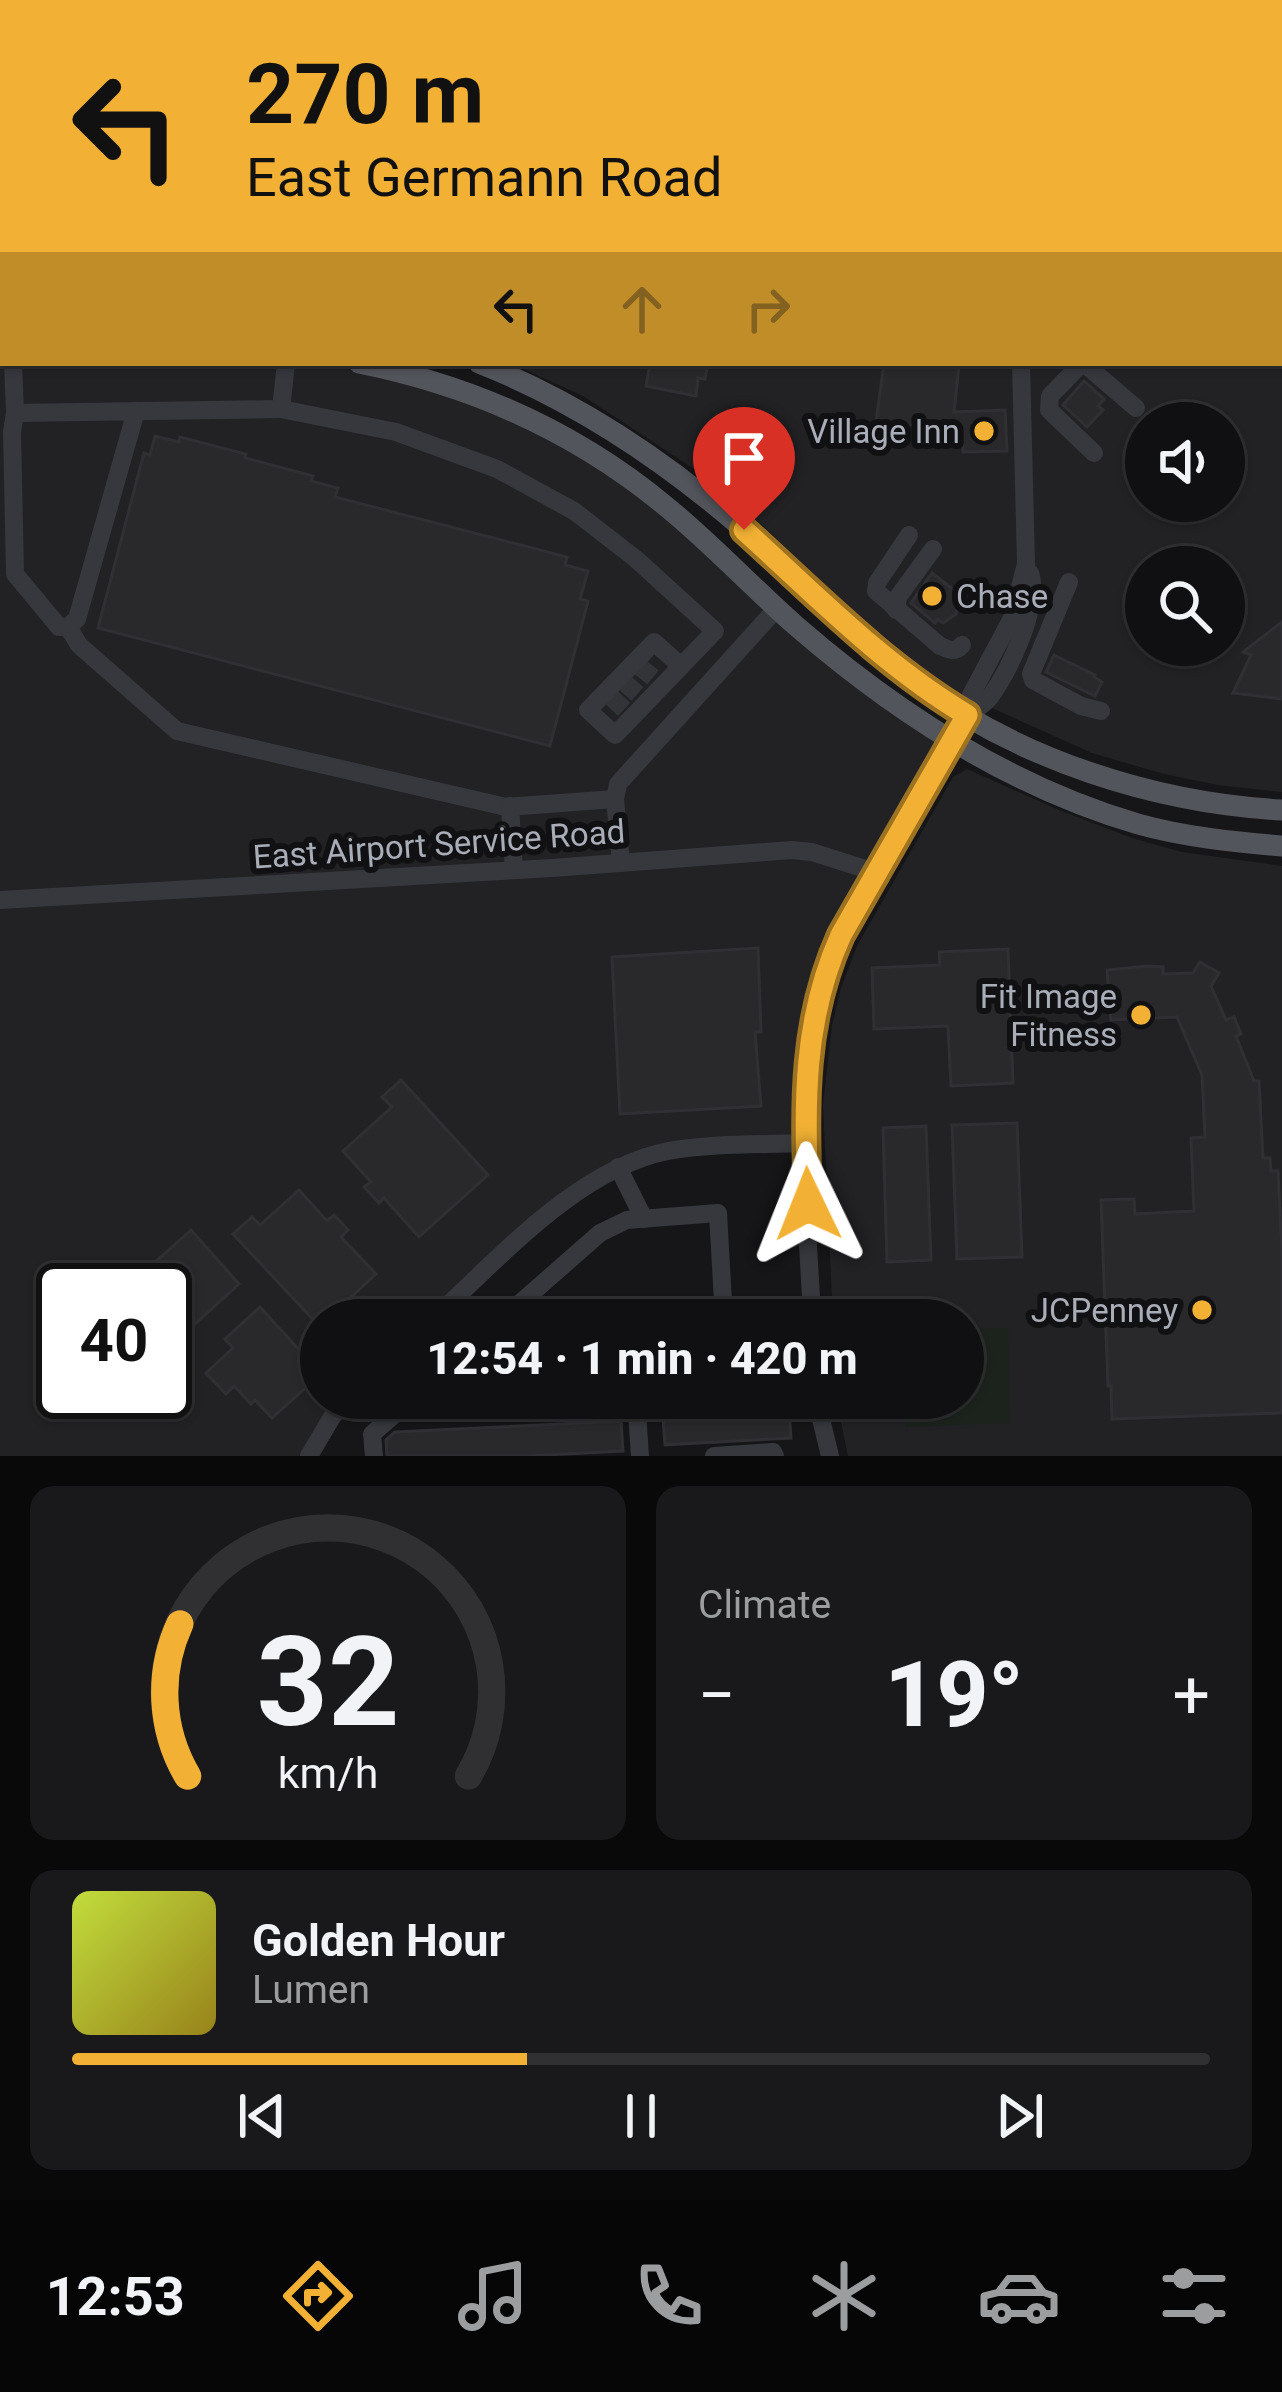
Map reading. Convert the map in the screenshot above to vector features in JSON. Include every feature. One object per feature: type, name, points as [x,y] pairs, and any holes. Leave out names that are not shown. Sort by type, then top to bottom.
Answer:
[{"type":"main road","points":[[373,366],[466,391],[552,429],[622,471],[850,668],[952,741],[1018,777],[1143,825],[1282,846]]},
{"type":"main road","points":[[485,366],[559,398],[669,469],[881,655],[967,715],[1063,764],[1121,783],[1173,797],[1282,810]]},
{"type":"main road","points":[[552,429],[576,428],[637,464],[669,469]]},
{"type":"street","points":[[13,366],[15,574],[59,627],[68,627],[76,619],[136,411]]},
{"type":"street","points":[[281,409],[286,366]]},
{"type":"street","points":[[811,1299],[807,1054],[821,989],[841,935],[967,715],[988,701],[1016,651],[1030,610],[1033,581],[1026,564],[1021,366]]},
{"type":"street","points":[[1079,366],[1050,395],[1049,410],[1094,453]]},
{"type":"street","points":[[1087,366],[1129,402]]},
{"type":"street","points":[[16,413],[281,409],[396,432],[497,469],[574,511],[636,559],[737,652]]},
{"type":"street","points":[[888,603],[898,596],[920,542],[877,583],[888,603],[940,646],[958,650],[962,645]]},
{"type":"street","points":[[1069,582],[1031,674],[1049,689],[1101,711]]},
{"type":"street","points":[[621,863],[618,784],[777,608]]},
{"type":"street","points":[[68,627],[79,645],[177,731],[511,806],[615,799]]},
{"type":"street","points":[[681,666],[654,642],[615,687],[587,710],[615,735],[659,683],[681,666],[715,632]]},
{"type":"street","points":[[511,806],[514,871]]},
{"type":"street","name":"East Airport Service Road","points":[[0,900],[792,850],[812,851],[878,873]]},
{"type":"street","points":[[455,1299],[560,1204],[618,1167],[693,1148],[806,1143]]},
{"type":"street","points":[[618,1167],[644,1219]]},
{"type":"street","points":[[526,1299],[600,1234],[627,1220],[718,1213],[723,1299]]},
{"type":"street","points":[[309,1456],[331,1419]]},
{"type":"street","points":[[374,1456],[372,1434],[389,1419]]},
{"type":"street","points":[[638,1419],[640,1456]]},
{"type":"street","points":[[821,1419],[830,1456]]},
{"type":"street","points":[[714,1456],[773,1452],[775,1456]]},
{"type":"shaded area","points":[[0,366],[368,366],[560,432],[952,741],[829,961],[806,1143],[693,1148],[618,1167],[458,1299],[300,1299],[300,1419],[334,1419],[309,1456],[0,1456]]},
{"type":"shaded area","points":[[517,366],[1282,366],[1282,792],[1164,774],[1092,753],[945,687],[848,606],[723,488],[583,396]]},
{"type":"shaded area","points":[[967,769],[1059,810],[1182,852],[1282,866],[1282,1456],[848,1456],[840,1419],[984,1419],[984,1299],[832,1299],[823,1105],[832,1025],[857,946],[953,777]]},
{"type":"shaded area","points":[[1008,1328],[1010,1423],[905,1427],[905,1419],[984,1419],[984,1329]]},
{"type":"building","points":[[649,366],[707,366],[705,379],[698,378],[696,396],[646,386]]},
{"type":"building","points":[[884,366],[959,366],[954,412],[1005,410],[1007,451],[963,452],[962,429],[876,422]]},
{"type":"building","points":[[1084,381],[1104,399],[1098,406],[1103,410],[1087,427],[1063,405]]},
{"type":"building","points":[[155,436],[179,442],[180,437],[246,454],[245,458],[313,476],[311,481],[338,488],[335,497],[567,557],[565,565],[588,571],[580,599],[588,601],[550,746],[98,628],[144,453],[150,455]]},
{"type":"building","name":"Chase","points":[[932,573],[959,594],[956,614],[943,623],[938,619],[935,623],[911,603]]},
{"type":"building","points":[[1282,622],[1282,699],[1233,693],[1251,655],[1245,650]]},
{"type":"building","points":[[1054,655],[1102,682],[1095,696],[1046,672]]},
{"type":"building","points":[[758,948],[761,1032],[755,1032],[761,1106],[620,1114],[612,957]]},
{"type":"building","points":[[1008,949],[1013,1083],[951,1086],[948,1026],[874,1029],[872,968],[940,965],[939,952]]},
{"type":"building","points":[[1200,962],[1219,973],[1211,986],[1226,1020],[1234,1017],[1241,1034],[1236,1036],[1254,1081],[1259,1081],[1263,1158],[1270,1158],[1271,1171],[1278,1171],[1282,1413],[1112,1419],[1101,1200],[1134,1199],[1135,1214],[1194,1211],[1191,1138],[1205,1137],[1202,1075],[1177,1017],[1111,1020],[1107,970],[1147,966],[1163,967],[1163,974],[1193,973]]},
{"type":"building","points":[[401,1080],[488,1175],[419,1237],[384,1198],[379,1203],[364,1187],[371,1182],[343,1151],[392,1107],[382,1097]]},
{"type":"building","points":[[1017,1123],[1022,1257],[957,1259],[952,1125]]},
{"type":"building","points":[[926,1126],[931,1260],[887,1262],[883,1128]]},
{"type":"building","points":[[299,1190],[327,1221],[334,1215],[348,1230],[341,1237],[376,1274],[349,1299],[300,1299],[300,1306],[233,1234],[252,1217],[260,1225]]},
{"type":"building","points":[[191,1230],[239,1284],[192,1327],[192,1263],[154,1263]]},
{"type":"building","points":[[260,1307],[300,1351],[300,1393],[272,1418],[234,1386],[226,1394],[206,1373],[233,1348],[225,1339]]},
{"type":"building","points":[[663,1419],[790,1419],[791,1438],[665,1445]]},
{"type":"building","points":[[621,1421],[623,1451],[387,1456],[386,1440],[395,1432]]},
{"type":"tunnel","points":[[639,666],[656,680]]},
{"type":"tunnel","points":[[624,682],[641,697]]},
{"type":"tunnel","points":[[611,697],[626,711]]},
{"type":"place","name":"Village Inn","points":[[984,431]]},
{"type":"place","name":"Chase","points":[[932,596]]},
{"type":"place","name":"Fit Image Fitness","points":[[1141,1015]]},
{"type":"place","name":"JCPenney","points":[[1202,1310]]},
{"type":"route","points":[[744,530],[881,655],[967,715],[830,961],[807,1054],[808,1204]]}]
